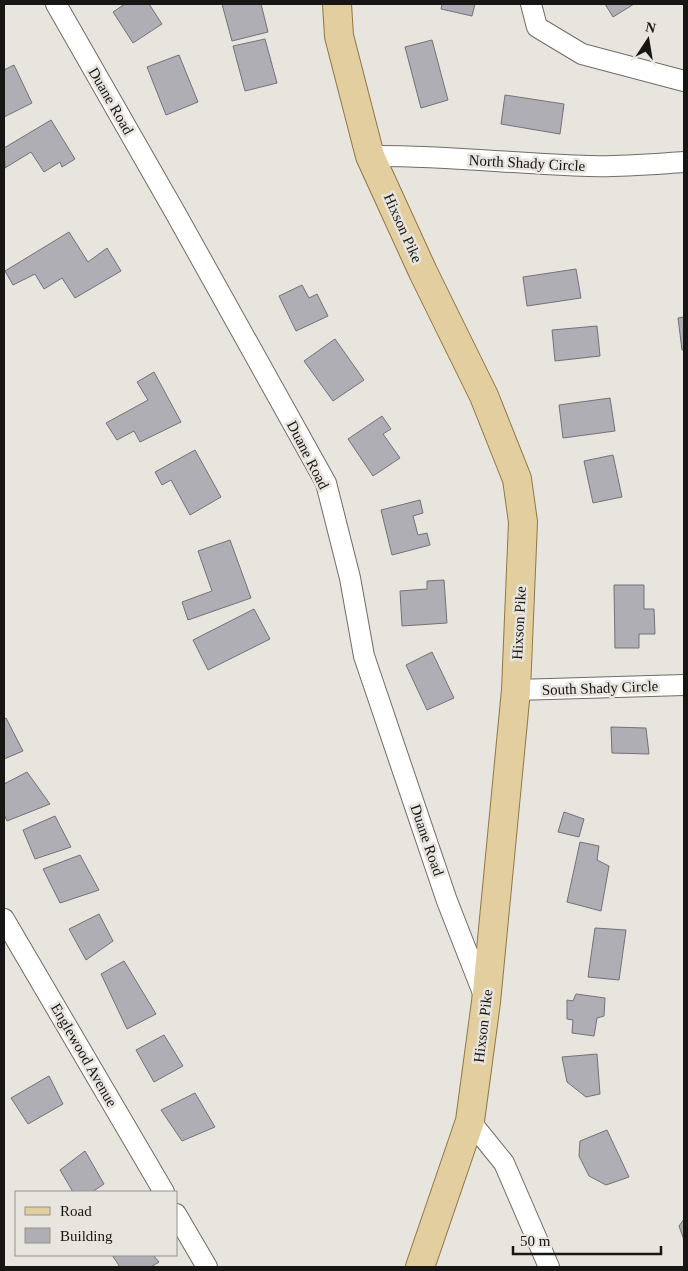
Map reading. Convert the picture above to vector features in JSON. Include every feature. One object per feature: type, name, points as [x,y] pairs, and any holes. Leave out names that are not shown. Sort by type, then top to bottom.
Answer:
[{"type":"main road","name":"Hixson Pike","points":[[337,4],[340,36],[370,156],[423,272],[484,396],[517,479],[523,522],[516,690],[486,1002],[470,1121],[420,1267]]},
{"type":"street","name":"Duane Road","points":[[56,4],[326,483],[350,578],[364,656],[447,901],[486,1002]]},
{"type":"street","points":[[531,4],[537,27],[582,54],[684,81]]},
{"type":"street","name":"North Shady Circle","points":[[370,156],[413,155],[485,161],[590,166],[684,162]]},
{"type":"street","name":"South Shady Circle","points":[[516,690],[684,685]]},
{"type":"street","name":"Englewood Avenue","points":[[4,919],[163,1191]]},
{"type":"street","points":[[470,1121],[504,1163],[549,1267]]},
{"type":"street","points":[[178,1217],[207,1267]]},
{"type":"building","points":[[125,4],[149,4],[162,24],[133,43],[113,12]]},
{"type":"building","points":[[222,4],[261,4],[268,32],[232,41]]},
{"type":"building","points":[[442,4],[475,4],[472,16],[441,9]]},
{"type":"building","points":[[605,4],[634,4],[613,17]]},
{"type":"building","points":[[265,39],[277,83],[245,91],[233,46]]},
{"type":"building","points":[[432,40],[448,100],[421,108],[405,47]]},
{"type":"building","points":[[179,55],[198,102],[166,115],[147,67]]},
{"type":"building","points":[[14,65],[32,103],[4,117],[4,70]]},
{"type":"building","points":[[505,95],[564,104],[560,134],[501,124]]},
{"type":"building","points":[[51,120],[75,159],[62,167],[60,162],[44,172],[31,152],[5,168],[4,148]]},
{"type":"building","points":[[69,232],[88,262],[107,248],[121,271],[75,298],[62,278],[44,289],[35,274],[13,285],[5,271]]},
{"type":"building","points":[[576,269],[581,298],[527,306],[523,277]]},
{"type":"building","points":[[302,285],[309,298],[317,294],[328,316],[296,331],[279,296]]},
{"type":"building","points":[[684,317],[684,350],[682,350],[678,318]]},
{"type":"building","points":[[597,326],[600,356],[555,361],[552,330]]},
{"type":"building","points":[[335,339],[364,380],[333,401],[304,361]]},
{"type":"building","points":[[154,372],[181,422],[140,442],[134,431],[117,440],[106,423],[148,400],[137,382]]},
{"type":"building","points":[[610,398],[615,431],[563,438],[559,405]]},
{"type":"building","points":[[382,416],[391,429],[383,434],[400,458],[373,476],[348,439]]},
{"type":"building","points":[[195,450],[221,497],[190,515],[171,480],[162,485],[155,472]]},
{"type":"building","points":[[613,455],[622,497],[593,503],[584,461]]},
{"type":"building","points":[[420,500],[423,513],[413,516],[418,535],[427,533],[430,545],[392,555],[381,510]]},
{"type":"building","points":[[230,540],[251,598],[188,620],[182,602],[212,591],[198,551]]},
{"type":"building","points":[[444,580],[447,623],[402,626],[400,591],[427,589],[427,581]]},
{"type":"building","points":[[614,585],[644,585],[644,609],[654,609],[655,634],[639,634],[639,648],[615,648]]},
{"type":"building","points":[[254,609],[270,639],[208,670],[193,640]]},
{"type":"building","points":[[432,652],[454,698],[427,710],[406,665]]},
{"type":"building","points":[[6,718],[23,751],[4,759],[4,719]]},
{"type":"building","points":[[611,727],[646,728],[649,754],[612,753]]},
{"type":"building","points":[[27,772],[50,804],[7,821],[4,814],[4,784]]},
{"type":"building","points":[[564,812],[584,819],[579,837],[558,832]]},
{"type":"building","points":[[55,816],[71,847],[35,859],[23,830]]},
{"type":"building","points":[[580,842],[599,846],[597,860],[609,866],[601,911],[567,902]]},
{"type":"building","points":[[80,855],[99,890],[60,903],[43,869]]},
{"type":"building","points":[[99,914],[113,941],[86,960],[69,929]]},
{"type":"building","points":[[595,928],[626,930],[619,980],[588,977]]},
{"type":"building","points":[[124,961],[156,1014],[127,1029],[101,974]]},
{"type":"building","points":[[576,994],[605,998],[604,1016],[597,1018],[594,1036],[572,1033],[573,1020],[567,1019],[567,1000],[573,1001]]},
{"type":"building","points":[[164,1035],[183,1066],[154,1082],[136,1050]]},
{"type":"building","points":[[597,1054],[600,1094],[586,1097],[567,1082],[562,1057]]},
{"type":"building","points":[[49,1076],[63,1104],[28,1124],[11,1098]]},
{"type":"building","points":[[195,1093],[215,1127],[182,1141],[161,1110]]},
{"type":"building","points":[[607,1130],[629,1177],[606,1185],[589,1176],[579,1156],[580,1141]]},
{"type":"building","points":[[85,1151],[104,1184],[94,1191],[72,1191],[60,1170]]},
{"type":"building","points":[[684,1219],[684,1240],[679,1226]]},
{"type":"building","points":[[113,1256],[154,1256],[159,1262],[151,1267],[120,1267]]}]
